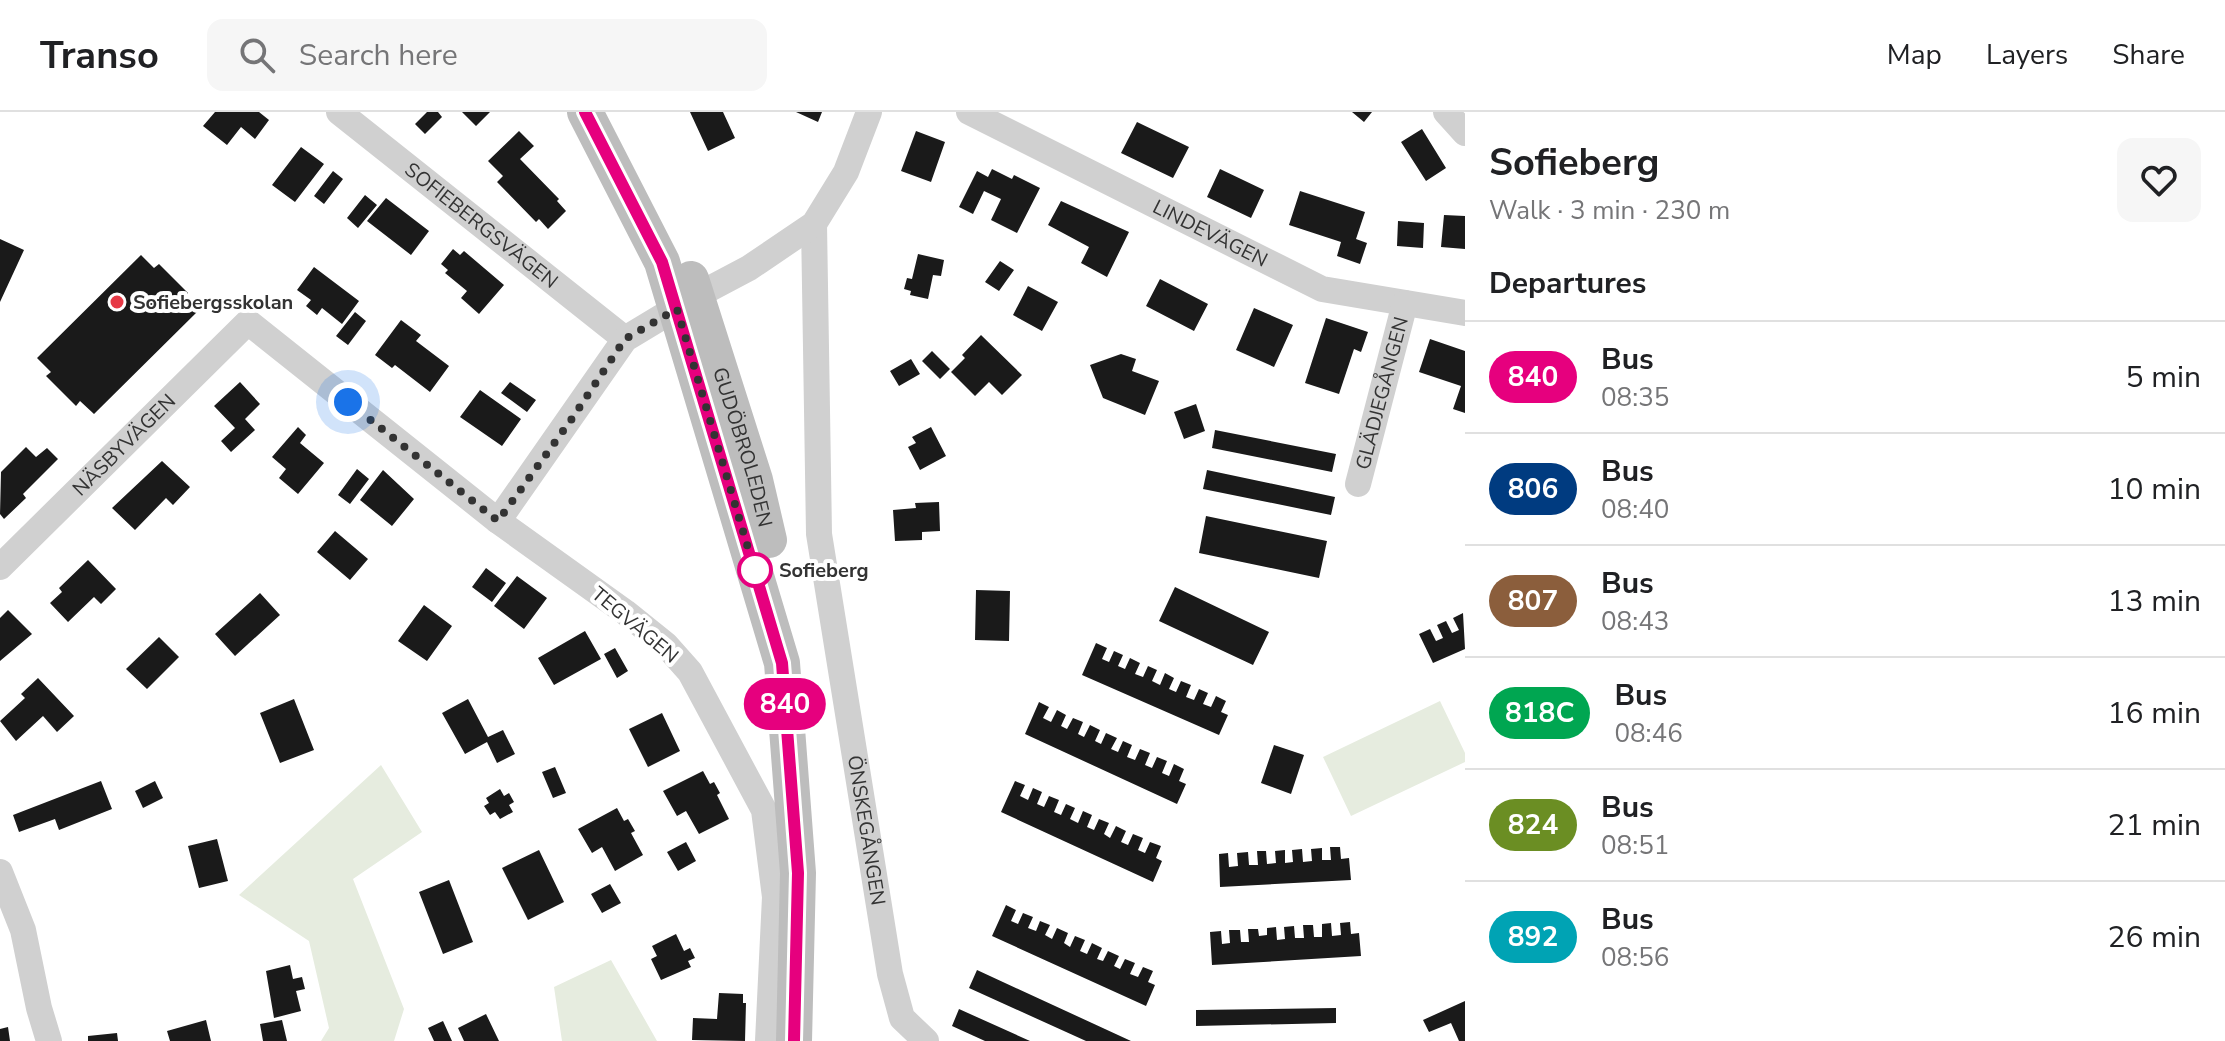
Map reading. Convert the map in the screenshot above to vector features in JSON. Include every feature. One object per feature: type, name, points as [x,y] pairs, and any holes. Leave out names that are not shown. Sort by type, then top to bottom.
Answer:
[{"type":"main road","name":"GUDÖBROLEDEN","points":[[585,112],[662,262],[688,302],[782,663],[798,873],[794,1041]]},
{"type":"main road","name":"GUDÖBROLEDEN","points":[[610,112],[638,161],[755,480],[797,659],[820,884],[814,1041]]},
{"type":"street","name":"SOFIEBERGSVÄGEN","points":[[339,112],[625,339]]},
{"type":"street","points":[[498,521],[625,339],[749,268],[814,224],[846,172],[869,112]]},
{"type":"street","name":"LINDEVÄGEN","points":[[969,112],[1322,289],[1465,313]]},
{"type":"street","points":[[1446,112],[1465,133]]},
{"type":"street","name":"ÖNSKEGÅNGEN","points":[[814,224],[819,534],[890,974],[902,1018],[926,1041]]},
{"type":"street","name":"GLÄDJEGÅNGEN","points":[[1358,484],[1405,303]]},
{"type":"street","name":"TEGVÄGEN","points":[[248,322],[498,521],[625,612],[666,645],[690,672],[764,810],[775,897],[768,1041]]},
{"type":"street","name":"NÄSBYVÄGEN","points":[[0,567],[248,322]]},
{"type":"street","points":[[0,872],[23,930],[49,1041]]},
{"type":"shaded area","points":[[1440,701],[1465,753],[1465,762],[1351,816],[1323,757]]},
{"type":"shaded area","points":[[381,765],[422,832],[353,879],[404,1009],[394,1041],[321,1041],[329,1028],[309,941],[239,895]]},
{"type":"shaded area","points":[[611,960],[657,1041],[562,1041],[554,987]]},
{"type":"building","points":[[215,112],[259,112],[269,120],[255,139],[241,127],[227,145],[203,126]]},
{"type":"building","points":[[427,112],[438,112],[442,117],[425,134],[415,124]]},
{"type":"building","points":[[462,112],[490,112],[476,126]]},
{"type":"building","points":[[690,112],[723,112],[735,138],[708,151]]},
{"type":"building","points":[[796,112],[822,112],[818,122]]},
{"type":"building","points":[[1352,112],[1372,112],[1364,122]]},
{"type":"building","points":[[1137,122],[1189,147],[1173,178],[1121,153]]},
{"type":"building","points":[[1422,129],[1446,168],[1426,181],[1401,142]]},
{"type":"building","points":[[519,131],[534,146],[520,159],[559,199],[557,201],[566,211],[548,229],[539,219],[536,222],[497,182],[503,176],[488,161]]},
{"type":"building","points":[[916,131],[945,142],[931,182],[901,171]]},
{"type":"building","points":[[301,147],[324,164],[295,202],[272,185]]},
{"type":"building","points":[[992,169],[1012,179],[1014,175],[1040,188],[1017,233],[991,220],[1001,199],[984,191],[973,214],[959,207],[977,171],[988,177]]},
{"type":"building","points":[[1220,169],[1264,190],[1251,218],[1207,197]]},
{"type":"building","points":[[333,171],[343,179],[324,204],[314,196]]},
{"type":"building","points":[[1300,191],[1365,212],[1356,239],[1367,243],[1360,264],[1337,256],[1341,242],[1289,225]]},
{"type":"building","points":[[365,195],[377,205],[358,228],[347,218]]},
{"type":"building","points":[[386,198],[429,231],[411,255],[367,221]]},
{"type":"building","points":[[1061,201],[1129,232],[1107,277],[1081,263],[1089,247],[1048,225]]},
{"type":"building","points":[[1444,215],[1465,216],[1465,249],[1441,247]]},
{"type":"building","points":[[1398,221],[1424,223],[1423,248],[1397,246]]},
{"type":"building","points":[[0,239],[24,250],[0,302]]},
{"type":"building","points":[[453,249],[460,255],[464,251],[504,285],[479,314],[461,298],[467,291],[445,273],[448,270],[441,264]]},
{"type":"building","points":[[918,254],[944,260],[941,276],[933,275],[928,299],[910,295],[911,291],[904,289],[907,278],[912,279]]},
{"type":"building","points":[[141,255],[154,268],[159,264],[188,293],[184,298],[197,312],[94,414],[80,401],[76,406],[46,376],[51,372],[37,358]]},
{"type":"building","points":[[1000,261],[1014,270],[999,291],[985,282]]},
{"type":"building","points":[[314,267],[359,301],[342,324],[322,308],[317,315],[306,306],[311,300],[297,290]]},
{"type":"building","points":[[1160,279],[1208,304],[1194,331],[1146,306]]},
{"type":"building","points":[[1028,286],[1058,302],[1042,331],[1013,315]]},
{"type":"building","points":[[1254,308],[1293,325],[1274,367],[1236,350]]},
{"type":"building","points":[[355,312],[366,321],[348,345],[336,336]]},
{"type":"building","points":[[1326,318],[1368,332],[1361,352],[1354,349],[1339,394],[1305,383]]},
{"type":"building","points":[[401,320],[421,335],[416,341],[449,366],[430,392],[395,365],[392,368],[375,355]]},
{"type":"building","points":[[981,335],[1022,375],[1002,395],[989,382],[975,396],[951,372]]},
{"type":"building","points":[[1430,339],[1465,351],[1465,413],[1453,409],[1461,386],[1419,372]]},
{"type":"building","points":[[932,351],[950,369],[940,379],[922,361]]},
{"type":"building","points":[[1121,354],[1136,359],[1132,371],[1159,381],[1145,415],[1103,398],[1090,365]]},
{"type":"building","points":[[911,359],[920,374],[899,386],[890,371]]},
{"type":"building","points":[[240,382],[260,404],[245,419],[255,430],[231,452],[221,441],[235,428],[214,406]]},
{"type":"building","points":[[510,382],[536,400],[527,412],[501,393]]},
{"type":"building","points":[[480,390],[521,419],[502,446],[460,417]]},
{"type":"building","points":[[1196,404],[1205,431],[1184,439],[1174,412]]},
{"type":"building","points":[[298,427],[306,435],[300,443],[324,463],[298,494],[279,478],[286,469],[272,457]]},
{"type":"building","points":[[931,427],[946,456],[920,470],[908,447],[916,443],[912,437]]},
{"type":"building","points":[[1215,430],[1336,454],[1332,472],[1212,448]]},
{"type":"building","points":[[26,447],[36,457],[47,448],[58,459],[23,494],[26,498],[4,519],[0,514],[1,472]]},
{"type":"building","points":[[162,461],[190,487],[173,505],[166,498],[135,530],[112,508]]},
{"type":"building","points":[[357,469],[369,479],[350,504],[338,495]]},
{"type":"building","points":[[383,470],[414,499],[392,526],[360,500]]},
{"type":"building","points":[[1207,470],[1335,497],[1331,515],[1203,489]]},
{"type":"building","points":[[939,502],[940,531],[922,532],[922,540],[895,541],[893,510],[916,508],[915,503]]},
{"type":"building","points":[[1206,516],[1327,541],[1319,578],[1199,553]]},
{"type":"building","points":[[335,531],[368,559],[350,580],[317,552]]},
{"type":"building","points":[[88,560],[116,589],[101,604],[94,597],[68,622],[50,603],[62,592],[59,588]]},
{"type":"building","points":[[486,568],[506,583],[492,602],[472,587]]},
{"type":"building","points":[[517,576],[547,598],[524,629],[494,606]]},
{"type":"building","points":[[1175,587],[1269,632],[1253,665],[1159,621]]},
{"type":"building","points":[[976,590],[1010,591],[1009,641],[975,640]]},
{"type":"building","points":[[260,593],[280,615],[235,656],[215,634]]},
{"type":"building","points":[[424,605],[452,626],[427,661],[398,641]]},
{"type":"building","points":[[8,610],[32,634],[0,661],[0,618]]},
{"type":"building","points":[[1463,613],[1465,649],[1433,663],[1419,634],[1430,629],[1436,641],[1443,638],[1437,625],[1446,621],[1452,633],[1459,630],[1453,618]]},
{"type":"building","points":[[585,631],[601,659],[554,685],[538,658]]},
{"type":"building","points":[[159,637],[179,657],[147,689],[126,669]]},
{"type":"building","points":[[1096,643],[1107,648],[1102,659],[1109,662],[1114,651],[1123,655],[1118,666],[1125,669],[1130,658],[1140,663],[1135,674],[1143,677],[1148,666],[1157,670],[1152,681],[1160,685],[1165,673],[1174,678],[1169,689],[1176,692],[1181,681],[1191,685],[1186,697],[1194,700],[1199,689],[1208,693],[1203,704],[1211,707],[1216,696],[1226,701],[1221,712],[1228,715],[1219,735],[1082,675]]},
{"type":"building","points":[[615,648],[628,671],[617,678],[604,654]]},
{"type":"building","points":[[38,678],[74,716],[57,732],[43,716],[16,741],[0,721],[25,698],[21,694]]},
{"type":"building","points":[[294,699],[314,750],[280,763],[260,713]]},
{"type":"building","points":[[468,699],[488,737],[503,730],[515,754],[497,763],[487,742],[465,754],[442,713]]},
{"type":"building","points":[[1039,702],[1049,707],[1043,718],[1051,722],[1057,710],[1066,715],[1061,726],[1067,729],[1073,718],[1083,722],[1078,734],[1084,737],[1090,725],[1100,730],[1095,741],[1101,744],[1106,733],[1117,738],[1111,749],[1118,752],[1123,741],[1132,745],[1127,757],[1135,760],[1140,749],[1150,753],[1145,765],[1152,768],[1157,757],[1167,761],[1162,773],[1169,776],[1174,764],[1184,769],[1179,781],[1186,784],[1177,804],[1025,734]]},
{"type":"building","points":[[662,713],[680,751],[648,767],[629,729]]},
{"type":"building","points":[[1274,745],[1304,755],[1291,794],[1261,783]]},
{"type":"building","points":[[555,767],[566,793],[553,798],[542,772]]},
{"type":"building","points":[[703,771],[710,784],[714,782],[720,793],[717,795],[729,819],[699,834],[686,811],[677,816],[663,791]]},
{"type":"building","points":[[101,781],[112,809],[59,830],[55,819],[19,832],[13,815]]},
{"type":"building","points":[[155,781],[163,798],[143,808],[135,791]]},
{"type":"building","points":[[1015,781],[1025,785],[1020,796],[1028,800],[1033,788],[1042,792],[1037,804],[1044,807],[1049,796],[1059,800],[1054,812],[1061,815],[1066,804],[1075,808],[1070,819],[1078,823],[1083,811],[1092,815],[1087,827],[1094,830],[1099,819],[1109,823],[1104,834],[1110,838],[1116,826],[1126,831],[1121,842],[1128,845],[1133,834],[1143,838],[1138,850],[1145,853],[1150,842],[1161,846],[1156,858],[1162,861],[1153,882],[1001,812]]},
{"type":"building","points":[[500,789],[504,796],[509,793],[514,802],[509,805],[513,812],[500,819],[495,812],[490,815],[484,806],[489,803],[486,798]]},
{"type":"building","points":[[617,808],[624,821],[628,819],[635,831],[631,833],[643,855],[615,871],[602,847],[592,853],[578,829]]},
{"type":"building","points":[[217,839],[228,881],[199,888],[188,846]]},
{"type":"building","points":[[686,842],[696,861],[678,871],[667,852]]},
{"type":"building","points":[[1330,847],[1340,847],[1341,859],[1349,858],[1351,880],[1220,887],[1219,854],[1228,853],[1229,867],[1238,866],[1237,853],[1248,852],[1249,865],[1258,865],[1257,851],[1266,851],[1267,864],[1276,863],[1275,851],[1285,850],[1285,863],[1293,862],[1292,850],[1302,849],[1303,862],[1312,861],[1311,849],[1322,848],[1322,860],[1331,860]]},
{"type":"building","points":[[539,850],[564,902],[528,920],[502,868]]},
{"type":"building","points":[[449,880],[473,942],[443,954],[419,892]]},
{"type":"building","points":[[610,884],[621,903],[602,913],[591,894]]},
{"type":"building","points":[[1006,905],[1016,910],[1011,921],[1018,924],[1023,913],[1033,917],[1028,928],[1036,931],[1040,921],[1050,925],[1045,935],[1052,939],[1057,928],[1068,933],[1064,943],[1070,947],[1075,936],[1085,940],[1080,951],[1087,954],[1092,943],[1102,948],[1097,959],[1103,961],[1108,951],[1119,956],[1114,966],[1120,969],[1125,959],[1135,963],[1130,974],[1138,977],[1143,967],[1153,971],[1148,982],[1155,985],[1146,1006],[992,936]]},
{"type":"building","points":[[1350,922],[1351,934],[1359,933],[1361,956],[1212,965],[1210,932],[1221,931],[1222,944],[1230,943],[1229,930],[1240,930],[1241,942],[1249,942],[1248,929],[1258,929],[1259,936],[1267,935],[1267,928],[1276,927],[1277,940],[1285,939],[1284,927],[1294,926],[1295,938],[1304,938],[1303,925],[1313,925],[1314,937],[1322,937],[1322,924],[1331,923],[1332,936],[1341,935],[1340,923]]},
{"type":"building","points":[[676,934],[684,951],[690,948],[695,958],[688,961],[691,967],[661,980],[651,959],[657,956],[652,946]]},
{"type":"building","points":[[290,965],[293,979],[302,977],[305,989],[296,991],[301,1011],[274,1018],[266,971]]},
{"type":"building","points":[[977,970],[1131,1041],[1086,1041],[969,988]]},
{"type":"building","points":[[719,993],[743,994],[743,1003],[746,1003],[745,1041],[692,1040],[693,1018],[717,1019]]},
{"type":"building","points":[[1465,1001],[1465,1041],[1459,1041],[1451,1023],[1429,1032],[1423,1020]]},
{"type":"building","points":[[1336,1008],[1336,1023],[1196,1026],[1196,1010]]},
{"type":"building","points":[[959,1009],[1030,1041],[985,1041],[952,1026]]},
{"type":"building","points":[[486,1014],[499,1041],[464,1041],[458,1028]]},
{"type":"building","points":[[206,1020],[211,1041],[170,1041],[167,1031]]},
{"type":"building","points":[[282,1020],[287,1041],[263,1041],[260,1024]]},
{"type":"building","points":[[443,1021],[452,1041],[434,1041],[428,1028]]},
{"type":"building","points":[[8,1027],[10,1041],[0,1041],[0,1029]]},
{"type":"building","points":[[117,1033],[118,1041],[88,1041],[88,1036]]},
{"type":"bus line","name":"840","points":[[585,112],[662,262],[782,663],[798,873],[794,1041]]},
{"type":"place","name":"Sofiebergsskolan","points":[[117,302]]},
{"type":"place","name":"Sofieberg","points":[[755,570]]},
{"type":"route","points":[[348,402],[498,521],[625,339],[677,309],[756,575],[755,570]]}]
